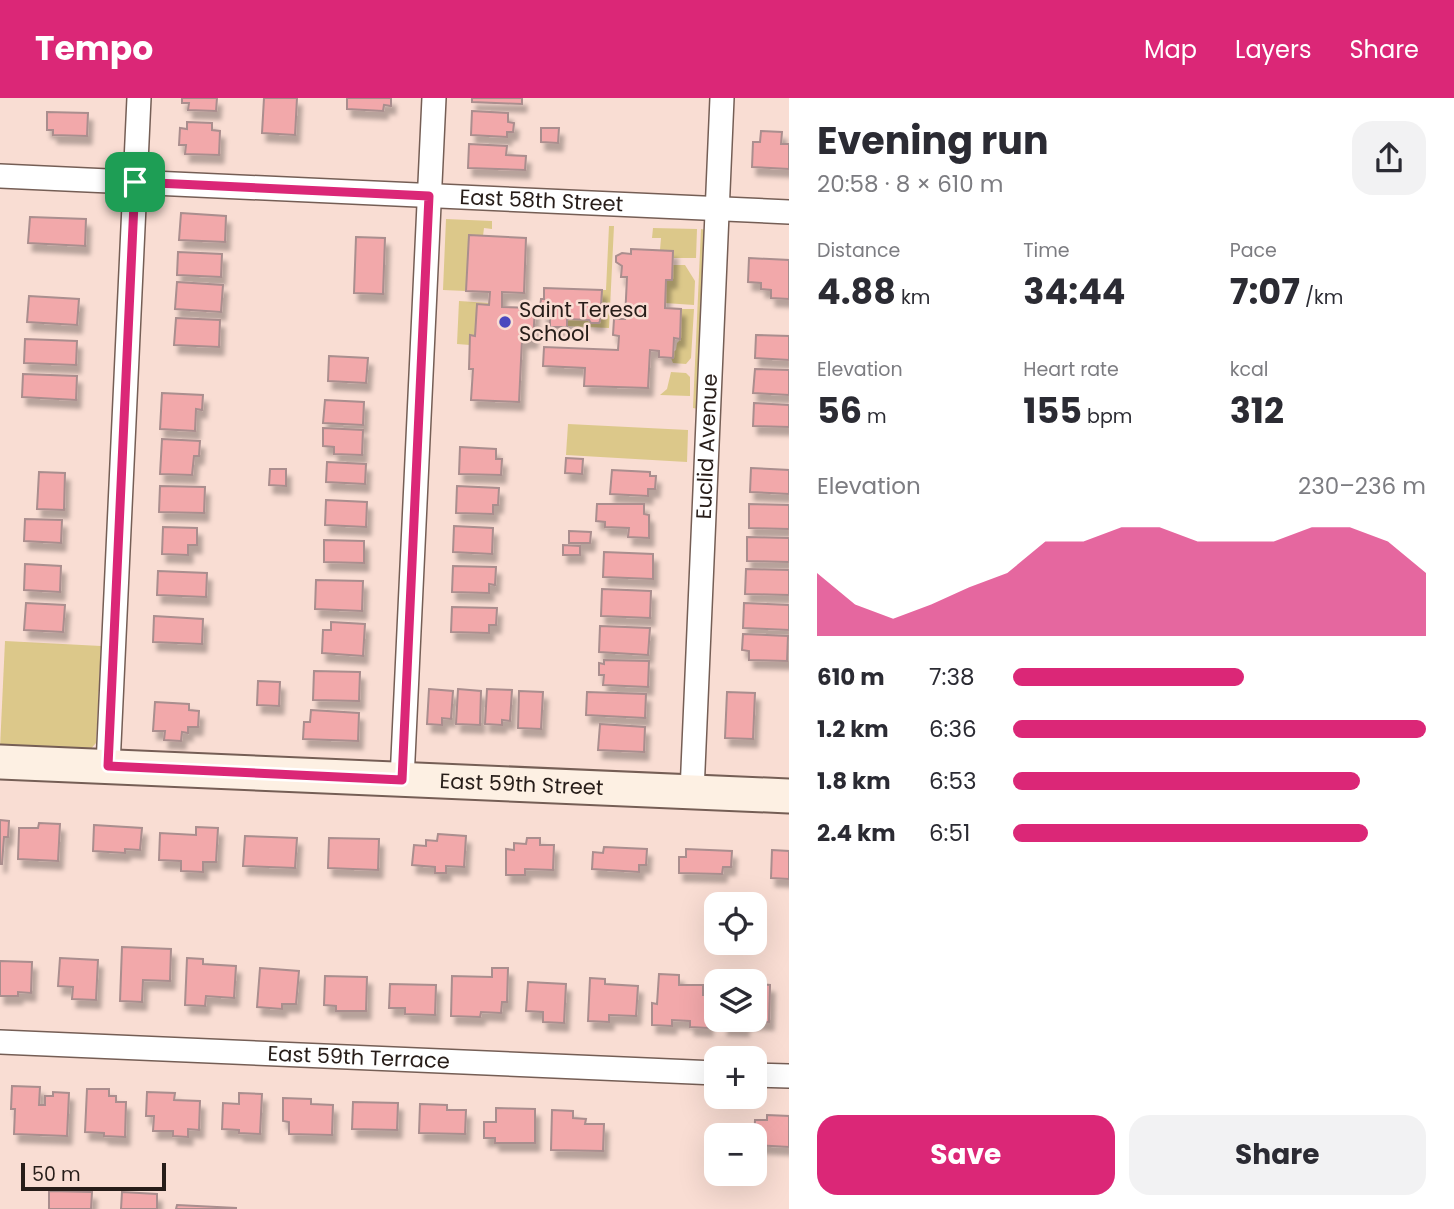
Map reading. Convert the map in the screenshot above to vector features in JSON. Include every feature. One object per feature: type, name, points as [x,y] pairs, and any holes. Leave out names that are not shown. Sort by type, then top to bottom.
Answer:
[{"type":"street","points":[[108,766],[139,98]]},
{"type":"street","points":[[402,780],[434,98]]},
{"type":"street","name":"Euclid Avenue","points":[[692,792],[722,98]]},
{"type":"street","name":"East 58th Street","points":[[0,176],[789,212]]},
{"type":"street","name":"East 59th Street","points":[[0,762],[789,796]]},
{"type":"street","name":"East 59th Terrace","points":[[0,1042],[704,1072]]},
{"type":"street","points":[[767,1075],[789,1076]]},
{"type":"shaded area","points":[[446,219],[492,221],[492,229],[484,228],[483,236],[469,235],[466,291],[443,290]]},
{"type":"shaded area","points":[[609,226],[614,226],[609,328],[567,326],[567,319],[589,320],[591,323],[600,321],[602,290],[606,290]]},
{"type":"shaded area","points":[[653,228],[697,229],[696,258],[673,258],[673,251],[660,250],[661,238],[652,238]]},
{"type":"shaded area","points":[[701,229],[706,230],[698,409],[693,408]]},
{"type":"shaded area","points":[[673,265],[685,265],[695,281],[694,305],[665,303],[666,280],[672,280]]},
{"type":"shaded area","points":[[459,301],[489,303],[477,305],[475,336],[470,336],[470,345],[457,344]]},
{"type":"shaded area","points":[[681,309],[694,309],[691,358],[686,364],[673,363],[671,358],[680,340]]},
{"type":"shaded area","points":[[671,372],[686,373],[690,377],[690,396],[660,395],[667,389]]},
{"type":"shaded area","points":[[568,424],[688,430],[687,462],[566,455]]},
{"type":"shaded area","points":[[5,641],[101,646],[96,743],[88,752],[0,748]]},
{"type":"building","points":[[182,98],[217,98],[216,111],[188,110],[189,103],[182,103]]},
{"type":"building","points":[[264,98],[297,98],[295,135],[262,133]]},
{"type":"building","points":[[347,98],[391,98],[391,106],[384,105],[383,111],[347,109]]},
{"type":"building","points":[[472,98],[522,98],[522,104],[472,102]]},
{"type":"building","points":[[472,111],[508,113],[508,122],[514,123],[513,132],[507,132],[507,137],[471,135]]},
{"type":"building","points":[[47,112],[88,113],[87,136],[53,135],[53,130],[47,130]]},
{"type":"building","points":[[187,122],[212,123],[212,130],[220,131],[219,155],[185,154],[186,145],[179,145],[180,128],[187,129]]},
{"type":"building","points":[[541,128],[559,128],[558,143],[541,142]]},
{"type":"building","points":[[761,131],[782,132],[781,144],[789,144],[789,169],[752,167],[753,142],[760,142]]},
{"type":"building","points":[[469,144],[507,146],[506,155],[526,156],[525,170],[468,168]]},
{"type":"building","points":[[181,213],[226,216],[225,242],[179,240]]},
{"type":"building","points":[[30,217],[86,219],[85,246],[28,243]]},
{"type":"building","name":"Saint Teresa School","points":[[469,235],[526,238],[524,293],[502,292],[502,307],[535,308],[533,340],[522,340],[519,402],[471,400],[473,369],[469,369],[470,335],[475,336],[477,304],[489,305],[490,292],[466,291]]},
{"type":"building","points":[[356,237],[385,238],[383,294],[354,293]]},
{"type":"building","points":[[631,249],[673,251],[672,280],[666,280],[665,308],[681,309],[680,339],[674,338],[673,358],[659,357],[659,351],[650,350],[648,388],[584,386],[585,368],[543,366],[544,347],[618,350],[619,336],[613,335],[614,319],[625,319],[627,277],[621,277],[622,266],[616,262],[616,256],[622,253],[631,254]]},
{"type":"building","points":[[178,252],[222,254],[221,277],[177,275]]},
{"type":"building","points":[[749,258],[789,260],[789,299],[771,298],[771,290],[761,289],[761,283],[748,282]]},
{"type":"building","points":[[177,282],[223,285],[221,312],[175,309]]},
{"type":"building","points":[[544,288],[602,290],[599,323],[567,319],[567,327],[550,327],[550,318],[543,318],[543,307],[540,307],[541,299],[544,299]]},
{"type":"building","points":[[29,296],[79,299],[77,325],[27,322]]},
{"type":"building","points":[[176,318],[220,320],[219,347],[174,345]]},
{"type":"building","points":[[756,335],[789,336],[789,360],[755,358]]},
{"type":"building","points":[[25,339],[77,341],[76,365],[24,363]]},
{"type":"building","points":[[329,356],[368,358],[366,383],[328,381]]},
{"type":"building","points":[[755,369],[789,370],[789,395],[753,393]]},
{"type":"building","points":[[23,374],[77,376],[76,400],[22,397]]},
{"type":"building","points":[[162,393],[203,395],[202,410],[196,409],[195,431],[160,429]]},
{"type":"building","points":[[325,400],[364,402],[363,425],[323,423]]},
{"type":"building","points":[[754,403],[789,405],[789,427],[753,426]]},
{"type":"building","points":[[323,428],[363,430],[362,455],[334,454],[334,447],[323,446]]},
{"type":"building","points":[[162,439],[200,441],[199,456],[194,456],[192,475],[160,474]]},
{"type":"building","points":[[460,447],[496,449],[496,459],[502,459],[501,475],[459,474]]},
{"type":"building","points":[[566,458],[583,459],[582,474],[565,473]]},
{"type":"building","points":[[327,462],[366,464],[365,484],[326,482]]},
{"type":"building","points":[[751,468],[789,470],[789,494],[750,492]]},
{"type":"building","points":[[270,469],[286,469],[286,486],[269,485]]},
{"type":"building","points":[[612,470],[650,472],[650,476],[656,476],[655,489],[648,489],[648,496],[610,494]]},
{"type":"building","points":[[39,472],[65,473],[64,510],[37,509]]},
{"type":"building","points":[[160,486],[205,487],[204,513],[159,512]]},
{"type":"building","points":[[457,486],[499,488],[498,505],[493,505],[493,514],[456,513]]},
{"type":"building","points":[[326,500],[367,502],[366,527],[325,525]]},
{"type":"building","points":[[597,504],[644,504],[644,514],[649,515],[649,538],[628,537],[629,528],[605,527],[605,522],[596,521]]},
{"type":"building","points":[[749,504],[789,505],[789,529],[749,528]]},
{"type":"building","points":[[25,519],[62,520],[61,543],[24,541]]},
{"type":"building","points":[[454,526],[493,528],[492,554],[453,552]]},
{"type":"building","points":[[163,527],[197,528],[197,545],[188,545],[188,555],[162,554]]},
{"type":"building","points":[[569,531],[591,532],[590,543],[569,543]]},
{"type":"building","points":[[747,537],[789,538],[789,562],[747,561]]},
{"type":"building","points":[[324,540],[364,541],[364,563],[324,562]]},
{"type":"building","points":[[563,545],[580,546],[580,555],[563,555]]},
{"type":"building","points":[[604,552],[653,554],[653,579],[603,577]]},
{"type":"building","points":[[25,564],[61,566],[60,592],[24,590]]},
{"type":"building","points":[[453,566],[496,567],[495,585],[489,584],[489,593],[452,592]]},
{"type":"building","points":[[746,569],[789,570],[789,595],[745,594]]},
{"type":"building","points":[[158,571],[207,573],[206,597],[157,595]]},
{"type":"building","points":[[316,580],[363,581],[362,611],[315,609]]},
{"type":"building","points":[[602,589],[651,591],[650,618],[601,616]]},
{"type":"building","points":[[26,603],[65,605],[63,632],[24,630]]},
{"type":"building","points":[[744,603],[789,605],[789,630],[743,628]]},
{"type":"building","points":[[452,607],[497,608],[496,625],[489,625],[489,633],[451,632]]},
{"type":"building","points":[[154,616],[203,619],[202,644],[153,642]]},
{"type":"building","points":[[331,622],[365,624],[363,656],[322,653],[323,630],[331,630]]},
{"type":"building","points":[[600,626],[650,628],[648,655],[599,652]]},
{"type":"building","points":[[743,634],[788,636],[787,661],[749,660],[749,651],[742,650]]},
{"type":"building","points":[[604,660],[649,661],[648,687],[603,685],[604,675],[599,675],[599,663],[604,664]]},
{"type":"building","points":[[314,671],[360,672],[359,701],[313,700]]},
{"type":"building","points":[[258,681],[280,682],[279,706],[257,705]]},
{"type":"building","points":[[429,689],[453,691],[451,719],[442,718],[442,725],[427,724]]},
{"type":"building","points":[[458,689],[481,691],[480,725],[456,724]]},
{"type":"building","points":[[487,689],[512,690],[510,721],[502,720],[502,725],[485,724]]},
{"type":"building","points":[[519,691],[543,692],[541,729],[518,728]]},
{"type":"building","points":[[587,692],[646,694],[645,718],[586,715]]},
{"type":"building","points":[[727,692],[755,693],[753,739],[725,738]]},
{"type":"building","points":[[155,702],[189,704],[189,710],[199,711],[198,727],[188,727],[188,733],[182,732],[181,741],[164,740],[165,731],[153,731]]},
{"type":"building","points":[[311,710],[359,713],[358,741],[303,739],[304,722],[310,722]]},
{"type":"building","points":[[600,724],[645,727],[644,752],[598,750]]},
{"type":"building","points":[[0,820],[9,821],[8,837],[4,837],[2,864],[0,864]]},
{"type":"building","points":[[39,823],[60,824],[58,861],[18,859],[19,828],[38,828]]},
{"type":"building","points":[[94,825],[142,828],[140,850],[125,849],[125,853],[93,851]]},
{"type":"building","points":[[196,827],[218,828],[216,862],[203,862],[203,872],[181,871],[181,861],[159,860],[160,833],[196,835]]},
{"type":"building","points":[[438,834],[466,836],[464,867],[446,866],[446,873],[435,873],[435,867],[412,865],[414,845],[426,846],[426,840],[437,841]]},
{"type":"building","points":[[245,836],[297,838],[295,868],[243,866]]},
{"type":"building","points":[[329,838],[379,839],[378,870],[328,868]]},
{"type":"building","points":[[527,838],[540,838],[540,845],[554,845],[553,870],[525,869],[525,875],[506,875],[506,849],[514,850],[514,843],[526,844]]},
{"type":"building","points":[[604,847],[647,849],[646,865],[639,865],[639,872],[592,869],[593,852],[603,853]]},
{"type":"building","points":[[686,849],[732,851],[731,867],[723,867],[722,874],[679,873],[679,857],[686,857]]},
{"type":"building","points":[[772,850],[789,851],[789,879],[771,878]]},
{"type":"building","points":[[122,947],[171,949],[170,981],[143,980],[142,1002],[120,1001]]},
{"type":"building","points":[[60,958],[98,960],[96,1000],[72,999],[73,987],[58,986]]},
{"type":"building","points":[[187,958],[203,959],[203,964],[236,966],[234,998],[206,996],[205,1006],[185,1005]]},
{"type":"building","points":[[0,961],[32,962],[31,993],[18,992],[18,996],[0,996]]},
{"type":"building","points":[[260,968],[299,971],[296,1004],[282,1004],[282,1009],[257,1007]]},
{"type":"building","points":[[492,968],[508,968],[507,1002],[502,1002],[501,1013],[481,1012],[480,1017],[451,1016],[452,976],[492,977]]},
{"type":"building","points":[[659,974],[679,975],[679,985],[703,985],[704,1028],[690,1027],[690,1021],[672,1020],[672,1026],[652,1025],[652,1003],[657,1004]]},
{"type":"building","points":[[325,976],[367,977],[366,1011],[336,1011],[336,1006],[324,1005]]},
{"type":"building","points":[[590,978],[605,979],[605,984],[638,986],[636,1016],[609,1015],[609,1022],[588,1021]]},
{"type":"building","points":[[528,982],[566,984],[564,1023],[543,1022],[543,1012],[526,1011]]},
{"type":"building","points":[[390,984],[436,985],[435,1015],[405,1014],[405,1008],[389,1008]]},
{"type":"building","points":[[767,985],[770,985],[767,1022]]},
{"type":"building","points":[[12,1086],[40,1087],[39,1105],[45,1105],[45,1096],[53,1096],[53,1092],[69,1093],[67,1136],[14,1134]]},
{"type":"building","points":[[87,1089],[109,1089],[109,1096],[116,1096],[116,1102],[126,1102],[125,1137],[85,1132]]},
{"type":"building","points":[[147,1092],[175,1093],[174,1100],[200,1101],[199,1130],[188,1129],[188,1137],[173,1136],[173,1131],[153,1131],[154,1116],[146,1116]]},
{"type":"building","points":[[239,1093],[262,1094],[260,1134],[222,1129],[223,1103],[239,1104]]},
{"type":"building","points":[[283,1098],[311,1099],[311,1104],[333,1105],[332,1135],[289,1134],[289,1122],[283,1121]]},
{"type":"building","points":[[353,1102],[398,1103],[397,1130],[352,1129]]},
{"type":"building","points":[[420,1104],[447,1105],[447,1110],[466,1110],[465,1134],[419,1133]]},
{"type":"building","points":[[496,1108],[535,1109],[535,1143],[495,1143],[495,1138],[484,1138],[484,1122],[496,1122]]},
{"type":"building","points":[[552,1110],[573,1111],[573,1118],[586,1119],[585,1124],[604,1124],[603,1151],[551,1150]]},
{"type":"building","points":[[767,1115],[789,1116],[789,1147],[767,1146],[767,1123],[755,1123],[755,1120],[767,1120]]},
{"type":"building","points":[[49,1191],[92,1192],[91,1209],[49,1209]]},
{"type":"building","points":[[122,1192],[157,1194],[157,1209],[121,1209]]},
{"type":"building","points":[[177,1205],[236,1208],[236,1209],[176,1209]]},
{"type":"place","name":"Saint Teresa School","points":[[505,322]]},
{"type":"route","points":[[135,182],[429,196],[402,780],[108,766],[135,182]]}]
